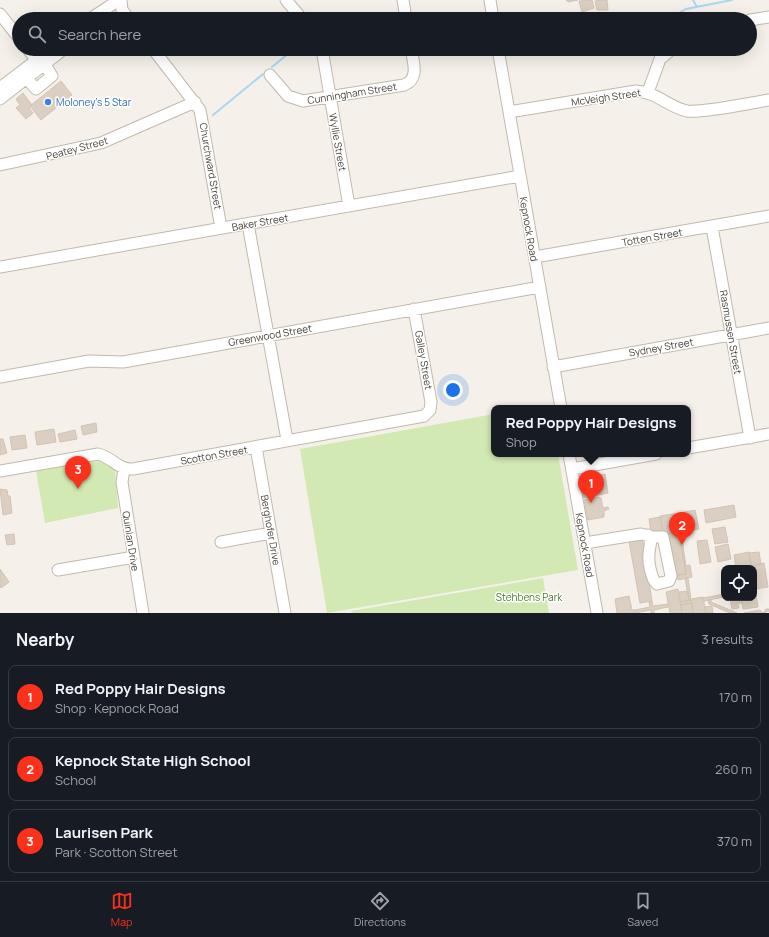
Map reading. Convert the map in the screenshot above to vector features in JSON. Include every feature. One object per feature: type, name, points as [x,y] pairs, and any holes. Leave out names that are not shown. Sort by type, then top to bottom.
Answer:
[{"type":"street","points":[[101,12],[120,0]]},
{"type":"street","points":[[109,12],[120,0]]},
{"type":"street","points":[[120,0],[124,12]]},
{"type":"street","points":[[286,0],[296,12]]},
{"type":"street","points":[[403,0],[405,12]]},
{"type":"street","points":[[490,0],[492,12]]},
{"type":"street","points":[[0,14],[12,29]]},
{"type":"street","points":[[757,19],[769,17]]},
{"type":"street","points":[[34,56],[41,63]]},
{"type":"street","points":[[0,99],[27,79],[46,56]]},
{"type":"street","points":[[0,88],[52,56]]},
{"type":"street","name":"Churchward Street","points":[[159,56],[195,102],[202,118],[222,228]]},
{"type":"street","name":"Wyllie Street","points":[[323,56],[349,206]]},
{"type":"street","name":"Cunningham Street","points":[[270,75],[296,103],[404,85],[415,80],[412,56]]},
{"type":"street","name":"Kepnock Road","points":[[499,56],[560,405]]},
{"type":"street","points":[[648,92],[660,59],[664,56]]},
{"type":"street","name":"McVeigh Street","points":[[509,112],[636,91],[648,92],[676,107],[694,111],[769,100]]},
{"type":"street","name":"Peatey Street","points":[[0,166],[101,143],[195,102]]},
{"type":"street","name":"Baker Street","points":[[0,267],[520,176]]},
{"type":"street","name":"Totten Street","points":[[535,257],[769,216]]},
{"type":"street","points":[[248,224],[287,440]]},
{"type":"street","name":"Rasmussen Street","points":[[712,227],[750,438]]},
{"type":"street","name":"Greenwood Street","points":[[0,377],[90,361],[123,362],[540,287]]},
{"type":"street","name":"Galley Street","points":[[414,309],[431,398],[430,410]]},
{"type":"street","name":"Sydney Street","points":[[553,367],[769,328]]},
{"type":"street","name":"Scotton Street","points":[[124,469],[420,417],[430,410]]},
{"type":"street","points":[[691,448],[769,434]]},
{"type":"street","name":"Berghofer Drive","points":[[256,447],[285,613]]},
{"type":"street","points":[[0,471],[98,454],[109,458],[124,469]]},
{"type":"street","name":"Kepnock Road","points":[[570,457],[597,613]]},
{"type":"street","points":[[572,469],[639,457]]},
{"type":"street","name":"Quinlan Drive","points":[[124,469],[121,479],[143,613]]},
{"type":"street","points":[[221,542],[271,533]]},
{"type":"street","points":[[585,543],[641,534],[648,536]]},
{"type":"street","points":[[58,570],[134,558]]},
{"type":"green space","points":[[491,415],[491,457],[559,457],[578,570],[327,613],[300,449]]},
{"type":"green space","points":[[99,461],[111,465],[115,470],[118,508],[45,523],[36,471]]},
{"type":"green space","name":"Stehbens Park","points":[[543,578],[549,613],[352,613],[351,611]]},
{"type":"building","points":[[566,0],[578,0],[568,2]]},
{"type":"building","points":[[592,0],[594,8],[582,12],[579,1]]},
{"type":"building","points":[[607,0],[608,10],[597,10],[595,1]]},
{"type":"building","points":[[61,81],[72,95],[41,120],[30,106]]},
{"type":"building","points":[[23,93],[32,105],[29,108],[33,113],[26,119],[16,108],[20,105],[16,99]]},
{"type":"building","points":[[96,423],[97,432],[83,435],[81,426]]},
{"type":"building","points":[[54,429],[56,442],[37,445],[35,432]]},
{"type":"building","points":[[75,430],[77,439],[60,442],[58,434]]},
{"type":"building","points":[[25,435],[27,448],[12,450],[10,437]]},
{"type":"building","points":[[0,439],[3,439],[7,453],[0,455]]},
{"type":"building","points":[[592,472],[593,476],[605,474],[608,493],[584,498],[581,481],[586,473]]},
{"type":"building","points":[[0,489],[7,490],[8,496],[10,496],[12,513],[3,515]]},
{"type":"building","points":[[597,497],[601,498],[603,508],[608,507],[609,509],[604,511],[604,517],[588,520],[584,500]]},
{"type":"building","points":[[734,505],[736,517],[706,523],[704,510]]},
{"type":"building","points":[[695,510],[698,524],[682,527],[680,513]]},
{"type":"building","points":[[680,513],[682,527],[677,528],[678,532],[668,534],[667,530],[663,530],[660,516]]},
{"type":"building","points":[[660,517],[663,530],[651,532],[649,519]]},
{"type":"building","points":[[698,524],[699,529],[684,532],[683,527]]},
{"type":"building","points":[[725,527],[728,542],[715,544],[712,529]]},
{"type":"building","points":[[679,532],[686,574],[675,576],[667,534]]},
{"type":"building","points":[[681,533],[686,566],[690,565],[692,577],[678,580],[677,575],[686,574],[679,534]]},
{"type":"building","points":[[14,534],[15,544],[7,545],[5,535]]},
{"type":"building","points":[[642,538],[643,544],[648,545],[648,547],[644,550],[652,601],[640,603],[629,541]]},
{"type":"building","points":[[707,540],[711,562],[700,564],[697,541]]},
{"type":"building","points":[[728,544],[731,559],[718,562],[715,547]]},
{"type":"building","points":[[749,552],[751,565],[736,565],[734,555]]},
{"type":"building","points":[[759,552],[761,564],[751,565],[749,553]]},
{"type":"building","points":[[764,563],[768,587],[757,589],[757,565],[755,565]]},
{"type":"building","points":[[0,569],[9,582],[1,588],[0,587]]},
{"type":"building","points":[[685,578],[688,578],[691,600],[689,600]]},
{"type":"building","points":[[678,589],[682,613],[670,613],[666,592]]},
{"type":"building","points":[[688,591],[689,600],[680,602],[679,592]]},
{"type":"building","points":[[721,595],[721,598],[704,601],[703,598]]},
{"type":"building","points":[[629,596],[632,610],[635,610],[635,613],[617,613],[615,599]]},
{"type":"building","points":[[703,597],[706,613],[693,613],[691,599]]},
{"type":"building","points":[[691,600],[691,603],[681,605],[680,602]]},
{"type":"building","points":[[708,600],[711,600],[711,602],[737,613],[730,613],[709,604]]},
{"type":"building","points":[[652,601],[653,606],[668,604],[668,607],[654,610],[654,613],[651,613],[651,610],[635,613],[635,610],[650,607],[649,602]]},
{"type":"building","points":[[731,601],[738,601],[739,608],[732,609]]},
{"type":"building","points":[[742,601],[757,601],[758,607],[743,609]]},
{"type":"building","points":[[691,603],[693,613],[682,613],[681,605]]},
{"type":"building","points":[[712,606],[713,613],[706,613],[705,607]]},
{"type":"building","points":[[766,609],[769,609],[769,611],[763,613]]},
{"type":"building","points":[[760,610],[763,613],[744,613]]},
{"type":"waterway","points":[[693,0],[697,7]]},
{"type":"waterway","points":[[681,12],[686,9],[732,0]]},
{"type":"waterway","points":[[272,67],[285,56]]},
{"type":"waterway","points":[[213,115],[263,74]]},
{"type":"place","name":"Moloney's 5 Star","points":[[48,102]]},
{"type":"place","name":"Laurisen Park","points":[[78,489]]},
{"type":"place","name":"Red Poppy Hair Designs","points":[[591,503]]},
{"type":"place","name":"Kepnock State High School","points":[[682,545]]}]
